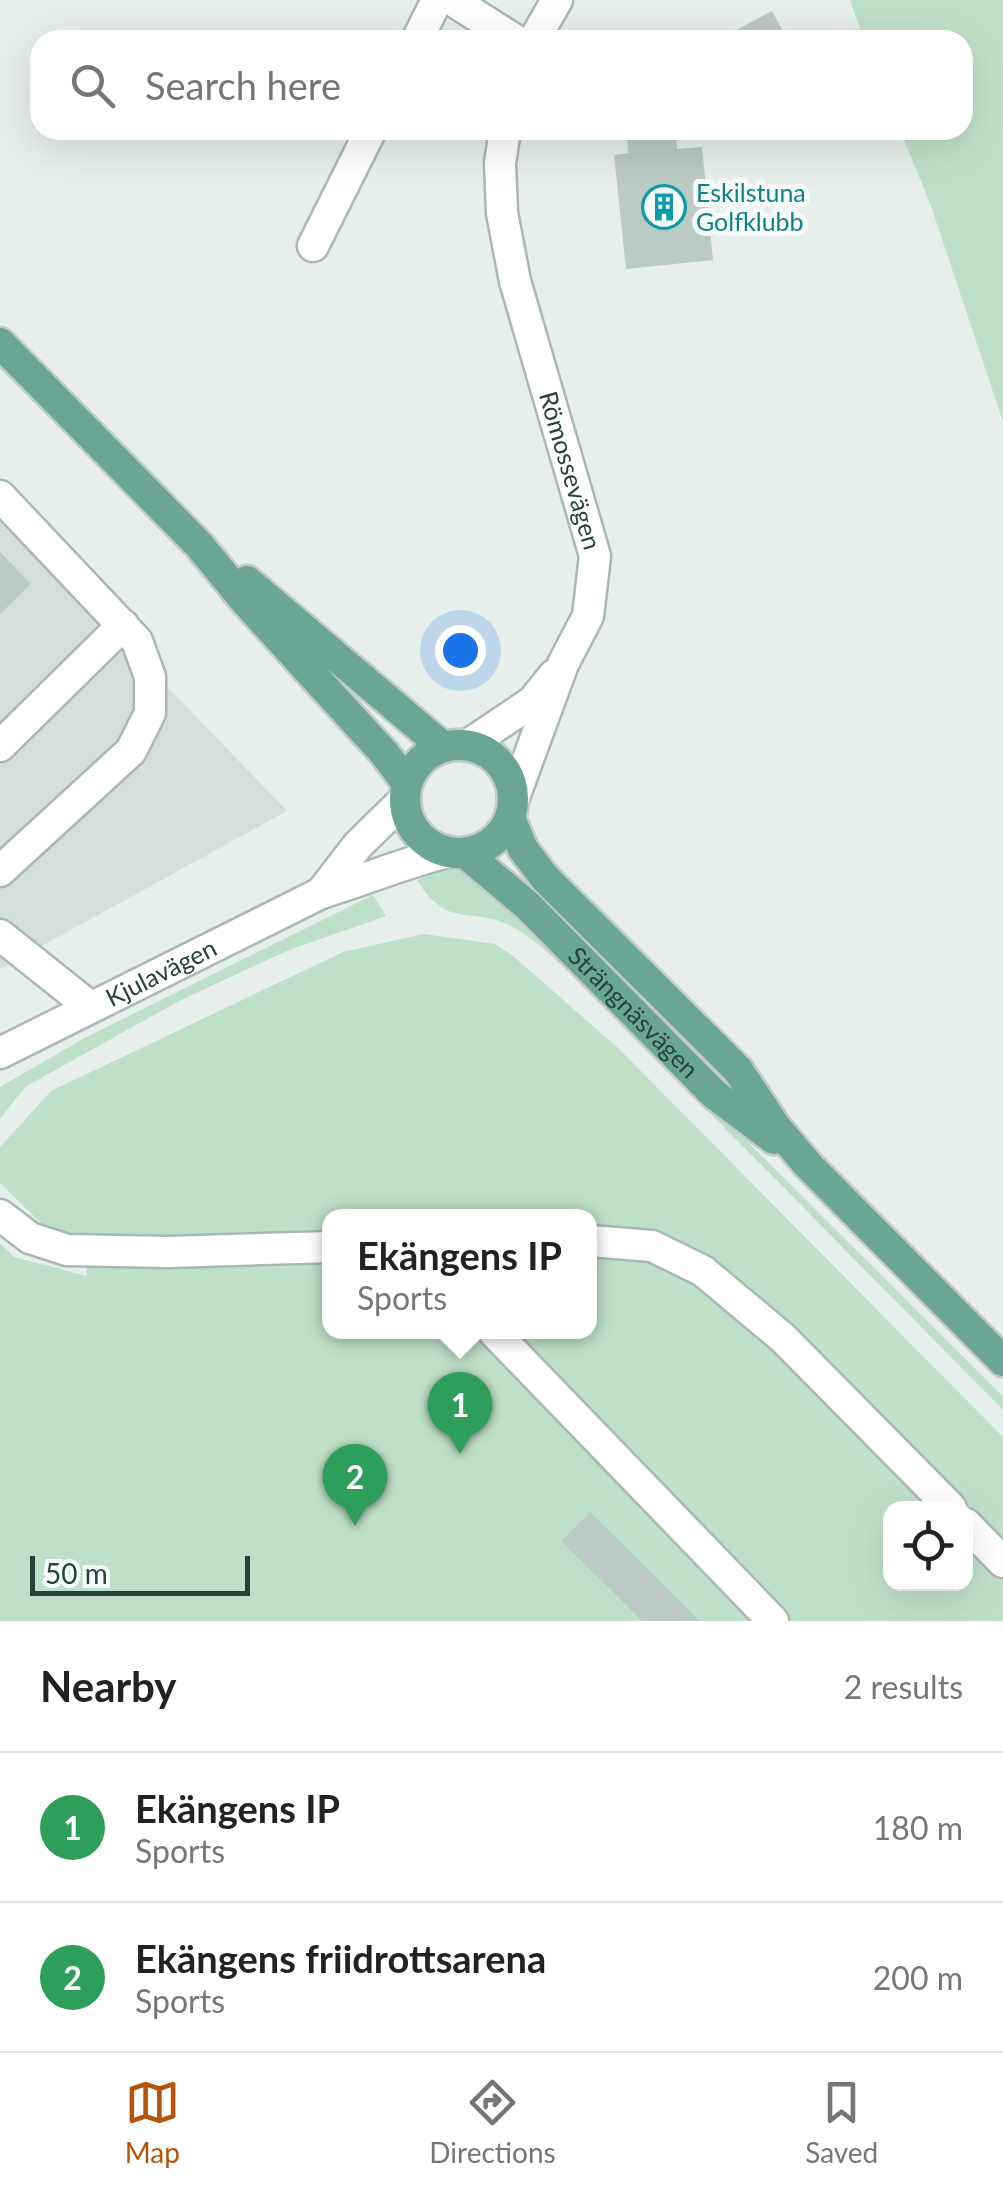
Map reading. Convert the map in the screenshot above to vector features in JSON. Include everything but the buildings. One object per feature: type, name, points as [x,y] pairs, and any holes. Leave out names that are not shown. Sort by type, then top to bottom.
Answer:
[{"type":"main road","points":[[0,343],[199,545],[384,752],[406,791],[412,827],[434,847],[457,852],[490,843],[500,834],[511,809],[512,784],[496,758],[456,746],[199,545]]},
{"type":"main road","points":[[406,791],[415,767],[427,755],[456,746]]},
{"type":"main road","name":"Strängnäsvägen","points":[[511,809],[523,849],[546,878],[738,1070],[775,1126],[808,1165],[1003,1360]]},
{"type":"main road","name":"Strängnäsvägen","points":[[457,852],[528,906],[714,1094],[808,1165]]},
{"type":"street","points":[[422,30],[437,0]]},
{"type":"street","points":[[452,0],[499,30]]},
{"type":"street","points":[[540,30],[557,0]]},
{"type":"street","points":[[313,246],[366,140]]},
{"type":"street","name":"Römossevägen","points":[[503,140],[500,163],[502,213],[515,280],[595,556],[588,616],[564,664],[511,809]]},
{"type":"street","points":[[0,496],[137,640],[150,676],[150,712],[131,750],[0,871]]},
{"type":"street","points":[[0,746],[123,625]]},
{"type":"street","points":[[456,746],[532,702],[564,664]]},
{"type":"street","name":"Kjulavägen","points":[[322,893],[406,791]]},
{"type":"street","name":"Kjulavägen","points":[[0,1053],[322,893],[379,876],[405,862],[457,852]]},
{"type":"street","points":[[0,935],[88,1006]]},
{"type":"street","points":[[0,1215],[30,1238],[67,1250],[168,1252],[322,1247]]},
{"type":"street","points":[[597,1242],[652,1246],[704,1270],[783,1338],[944,1501]]},
{"type":"street","points":[[501,1339],[773,1621]]},
{"type":"street","points":[[973,1531],[1003,1562]]},
{"type":"shaded area","points":[[0,513],[287,811],[0,969]]},
{"type":"green space","points":[[850,0],[1003,0],[1003,422],[931,206],[904,140],[973,140],[973,30],[860,30]]},
{"type":"green space","points":[[444,868],[481,876],[1003,1396],[1003,1410],[576,977],[513,927],[450,911],[428,896],[417,880]]},
{"type":"green space","points":[[373,895],[386,916],[289,950],[181,1000],[25,1087],[0,1119],[0,1087],[83,1039]]},
{"type":"green space","points":[[424,934],[495,944],[618,1048],[1003,1437],[1003,1621],[0,1621],[0,1243],[14,1257],[87,1276],[86,1240],[44,1226],[0,1183],[0,1147],[51,1091],[343,952]]},
{"type":"place","name":"Eskilstuna Golfklubb","points":[[664,207]]},
{"type":"place","name":"Ekängens IP","points":[[460,1454]]},
{"type":"place","name":"Ekängens friidrottsarena","points":[[355,1526]]}]
